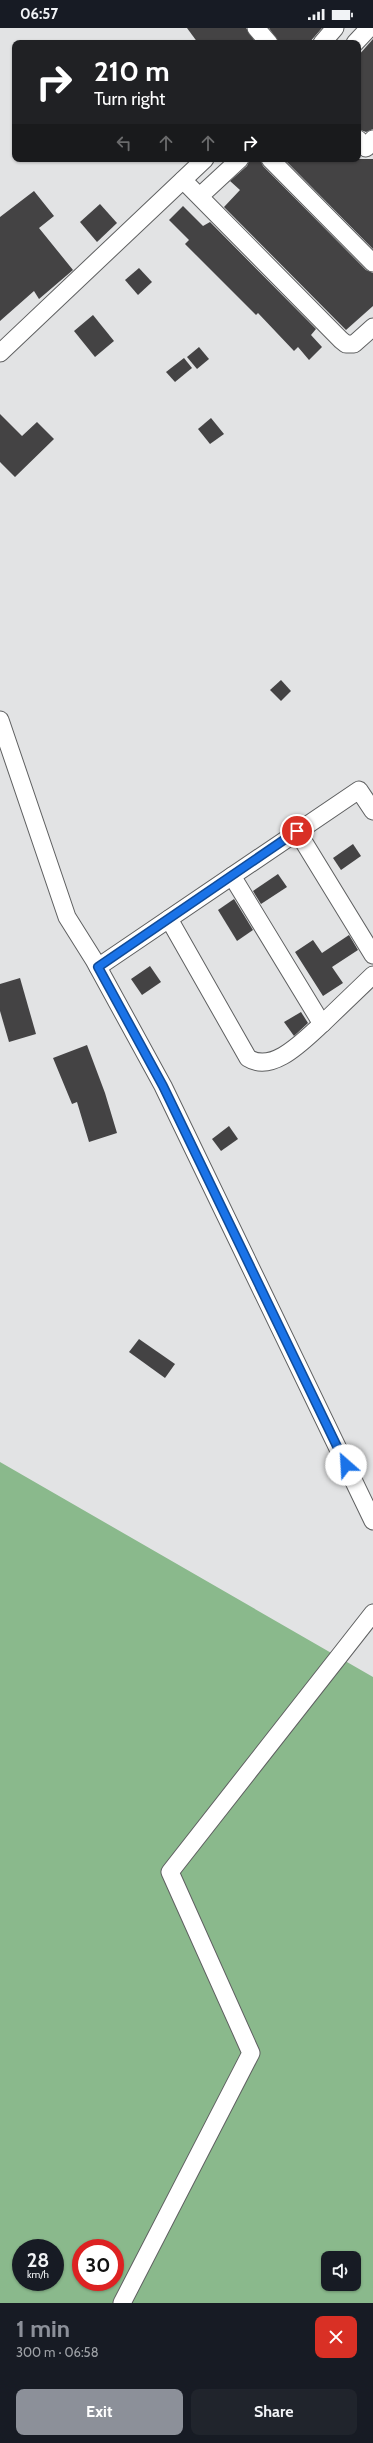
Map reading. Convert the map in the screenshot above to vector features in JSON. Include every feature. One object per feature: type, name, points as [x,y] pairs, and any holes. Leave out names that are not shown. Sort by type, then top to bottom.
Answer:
[{"type":"street","points":[[256,28],[266,40]]},
{"type":"street","points":[[325,40],[335,28]]},
{"type":"street","points":[[358,40],[369,28]]},
{"type":"street","points":[[0,352],[202,162]]},
{"type":"street","points":[[200,196],[237,162]]},
{"type":"street","points":[[273,162],[373,263]]},
{"type":"street","points":[[183,180],[346,344],[354,344],[373,327]]},
{"type":"street","points":[[0,720],[67,917],[96,964],[163,1086],[373,1521]]},
{"type":"street","points":[[96,964],[169,918],[359,790],[373,811]]},
{"type":"street","points":[[297,831],[373,955]]},
{"type":"street","points":[[232,876],[322,1024]]},
{"type":"street","points":[[169,918],[248,1058],[259,1063],[279,1058],[322,1024],[373,975]]},
{"type":"street","points":[[122,2303],[251,2053],[170,1872],[373,1613]]},
{"type":"green space","points":[[0,1462],[373,1677],[373,2303],[0,2303]]},
{"type":"building","points":[[187,28],[246,28],[254,40],[196,40]]},
{"type":"building","points":[[269,28],[322,28],[312,40],[277,40]]},
{"type":"building","points":[[373,39],[373,129],[366,132],[361,130],[361,53]]},
{"type":"building","points":[[361,159],[373,159],[373,249],[287,162],[361,162]]},
{"type":"building","points":[[249,162],[261,162],[263,166],[366,270],[373,273],[373,306],[346,330],[224,207],[240,190],[230,181],[247,166]]},
{"type":"building","points":[[34,191],[54,216],[39,228],[73,270],[39,299],[34,291],[0,321],[0,217]]},
{"type":"building","points":[[100,204],[117,223],[97,242],[80,222]]},
{"type":"building","points":[[183,206],[203,226],[210,222],[316,329],[311,335],[322,347],[309,360],[298,347],[294,351],[258,313],[256,315],[185,244],[189,240],[169,220]]},
{"type":"building","points":[[139,268],[152,282],[138,295],[125,280]]},
{"type":"building","points":[[93,315],[114,341],[95,357],[74,331]]},
{"type":"building","points":[[199,347],[209,359],[197,369],[187,357]]},
{"type":"building","points":[[184,358],[192,368],[175,382],[166,372]]},
{"type":"building","points":[[0,414],[22,436],[37,422],[54,439],[15,477],[0,462]]},
{"type":"building","points":[[211,418],[224,434],[210,444],[198,429]]},
{"type":"building","points":[[281,680],[291,691],[281,701],[270,690]]},
{"type":"building","points":[[353,844],[361,856],[341,870],[333,858]]},
{"type":"building","points":[[278,874],[287,887],[261,904],[253,891]]},
{"type":"building","points":[[234,899],[253,930],[237,941],[218,910]]},
{"type":"building","points":[[349,935],[358,950],[332,967],[343,983],[323,996],[295,952],[313,940],[322,953]]},
{"type":"building","points":[[150,966],[161,982],[142,995],[131,979]]},
{"type":"building","points":[[20,978],[36,1034],[9,1042],[0,1011],[0,984]]},
{"type":"building","points":[[301,1012],[308,1023],[294,1036],[284,1022]]},
{"type":"building","points":[[87,1045],[105,1093],[117,1133],[89,1142],[77,1102],[72,1104],[53,1058]]},
{"type":"building","points":[[229,1126],[238,1139],[221,1151],[212,1139]]},
{"type":"building","points":[[139,1339],[175,1364],[165,1378],[129,1352]]},
{"type":"route","points":[[297,831],[98,967],[146,1052],[163,1086],[346,1465]]}]
